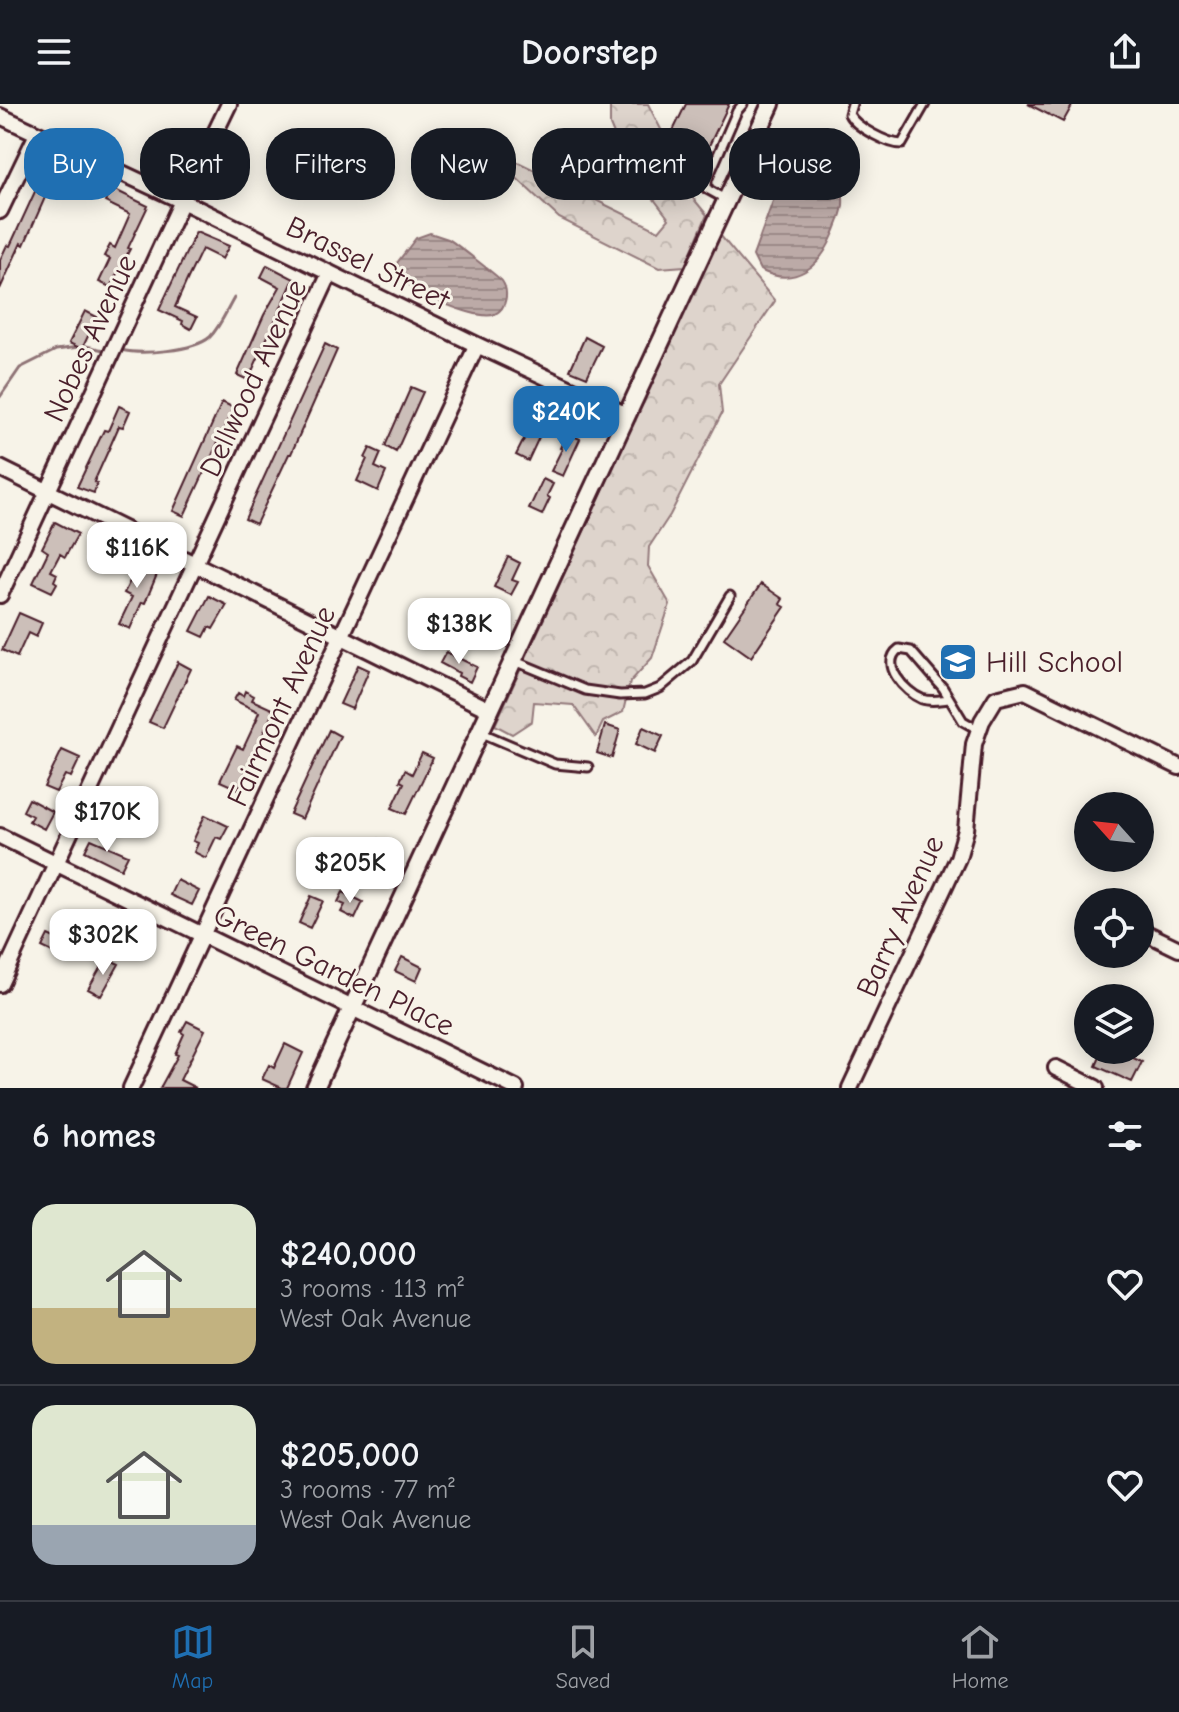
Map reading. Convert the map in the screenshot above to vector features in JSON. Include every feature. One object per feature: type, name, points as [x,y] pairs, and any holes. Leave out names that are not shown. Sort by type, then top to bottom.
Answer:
[{"type":"street","name":"Nobes Avenue","points":[[0,595],[229,104]]},
{"type":"street","points":[[315,1088],[727,200],[766,105]]},
{"type":"street","name":"Brassel Street","points":[[0,116],[25,128]]},
{"type":"street","points":[[0,211],[24,161]]},
{"type":"street","name":"Brassel Street","points":[[124,174],[627,415]]},
{"type":"street","name":"Dellwood Avenue","points":[[0,984],[330,273]]},
{"type":"street","name":"Fairmont Avenue","points":[[131,1088],[477,345]]},
{"type":"street","points":[[0,468],[490,710]]},
{"type":"street","name":"Barry Avenue","points":[[850,1088],[958,858],[966,830],[974,744],[982,721],[996,698],[1025,691],[1179,767]]},
{"type":"street","name":"Green Garden Place","points":[[0,836],[352,1008],[490,1082],[516,1088]]},
{"type":"street","points":[[1154,937],[1179,949]]},
{"type":"street","points":[[1056,1068],[1096,1088]]},
{"type":"lane","points":[[727,200],[707,189],[707,180],[737,111],[743,104]]},
{"type":"lane","points":[[852,104],[849,114],[853,122],[894,144],[902,144],[925,104]]},
{"type":"lane","points":[[513,660],[585,690],[620,695],[645,694],[660,688],[692,661],[730,596]]},
{"type":"lane","points":[[948,699],[927,701],[919,698],[900,681],[892,667],[894,652],[899,649],[911,651],[943,688],[963,721],[979,730]]},
{"type":"lane","points":[[480,732],[555,764],[588,767]]},
{"type":"green space","points":[[610,104],[648,104],[660,128],[611,128]]},
{"type":"green space","points":[[518,162],[532,169],[532,193],[516,178]]},
{"type":"green space","points":[[540,200],[596,200],[659,231],[669,219],[655,200],[695,200],[707,215],[685,266],[659,268],[559,218]]},
{"type":"green space","points":[[720,235],[775,301],[719,384],[722,413],[670,515],[649,547],[648,566],[670,604],[652,658],[630,682],[623,712],[603,722],[596,737],[573,705],[534,702],[532,721],[512,734],[495,725]]},
{"type":"shaded area","points":[[773,200],[843,200],[838,224],[828,246],[805,271],[784,277],[773,275],[760,270],[753,256]]},
{"type":"shaded area","points":[[430,233],[452,241],[502,281],[506,299],[499,311],[487,315],[462,310],[420,292],[404,280],[397,263],[416,238]]},
{"type":"building","points":[[686,104],[729,104],[713,137],[713,128],[674,128]]},
{"type":"building","points":[[1028,104],[1073,104],[1063,122]]},
{"type":"building","points":[[124,194],[148,206],[110,287],[99,282],[110,259],[104,256],[110,245],[115,248],[130,214],[105,202],[124,200]]},
{"type":"building","points":[[31,200],[44,200],[0,289],[0,260],[7,245],[10,246]]},
{"type":"building","points":[[196,232],[229,246],[222,259],[202,249],[188,278],[175,307],[197,317],[191,329],[182,324],[183,321],[159,310]]},
{"type":"building","points":[[267,265],[294,279],[248,380],[237,375],[280,287],[261,277]]},
{"type":"building","points":[[85,311],[97,317],[82,349],[69,343]]},
{"type":"building","points":[[585,337],[602,346],[587,377],[570,370]]},
{"type":"building","points":[[325,344],[337,350],[256,524],[245,519]]},
{"type":"building","points":[[411,387],[423,392],[396,452],[385,446]]},
{"type":"building","points":[[544,400],[554,405],[528,461],[516,455]]},
{"type":"building","points":[[222,402],[234,408],[184,516],[173,511]]},
{"type":"building","points":[[119,406],[130,411],[123,427],[119,426],[94,482],[97,483],[94,493],[77,487],[104,430],[108,431]]},
{"type":"building","points":[[567,433],[580,439],[563,476],[551,471]]},
{"type":"building","points":[[370,448],[381,453],[375,467],[386,472],[378,491],[357,481]]},
{"type":"building","points":[[543,479],[553,484],[542,515],[529,509]]},
{"type":"building","points":[[55,522],[78,534],[65,557],[60,554],[51,571],[57,574],[54,581],[57,583],[52,592],[33,583],[48,552],[42,548]]},
{"type":"building","points":[[508,557],[520,563],[512,580],[518,582],[511,595],[494,587]]},
{"type":"building","points":[[124,562],[138,569],[141,564],[158,572],[130,629],[119,624],[132,597],[124,593],[132,577],[120,571]]},
{"type":"building","points":[[761,584],[783,599],[780,604],[785,607],[751,657],[724,638]]},
{"type":"building","points":[[209,596],[227,605],[213,629],[209,627],[204,637],[191,631]]},
{"type":"building","points":[[19,613],[42,623],[36,637],[28,633],[17,657],[2,650]]},
{"type":"building","points":[[446,652],[477,667],[470,682],[440,663]]},
{"type":"building","points":[[178,662],[191,669],[163,728],[149,722]]},
{"type":"building","points":[[358,665],[369,670],[352,709],[340,704]]},
{"type":"building","points":[[245,691],[254,696],[252,700],[274,710],[238,789],[220,781],[237,746],[243,749],[259,712],[234,700],[238,693],[243,696]]},
{"type":"building","points":[[605,725],[620,730],[612,758],[597,753]]},
{"type":"building","points":[[643,727],[663,736],[655,753],[636,744]]},
{"type":"building","points":[[329,730],[340,736],[302,819],[290,814]]},
{"type":"building","points":[[62,750],[80,758],[71,777],[65,775],[56,792],[44,787]]},
{"type":"building","points":[[422,753],[433,758],[406,814],[392,808],[404,783],[400,781],[405,770],[412,774]]},
{"type":"building","points":[[29,799],[53,812],[44,829],[29,821],[32,816],[23,811]]},
{"type":"building","points":[[205,815],[228,826],[221,839],[216,837],[206,858],[194,852],[198,843],[193,841]]},
{"type":"building","points":[[91,839],[128,855],[121,869],[85,851]]},
{"type":"building","points":[[379,839],[390,844],[372,883],[359,877]]},
{"type":"building","points":[[177,880],[199,891],[192,905],[170,895]]},
{"type":"building","points":[[343,892],[363,902],[355,919],[341,912],[345,905],[338,902]]},
{"type":"building","points":[[311,896],[323,901],[310,928],[299,923]]},
{"type":"building","points":[[48,935],[63,942],[67,936],[76,940],[67,959],[42,947]]},
{"type":"building","points":[[402,957],[422,967],[416,981],[395,971]]},
{"type":"building","points":[[106,958],[119,964],[101,996],[88,989]]},
{"type":"building","points":[[187,1021],[205,1030],[180,1080],[196,1088],[160,1088],[178,1055],[175,1054]]},
{"type":"building","points":[[285,1044],[303,1053],[287,1088],[282,1088],[262,1079],[269,1065],[274,1068]]},
{"type":"building","points":[[1097,1064],[1141,1064],[1132,1082]]},
{"type":"waterway","points":[[121,350],[167,351],[202,342],[217,328],[234,298]]},
{"type":"waterway","points":[[0,397],[20,368],[56,350],[86,346],[108,351]]},
{"type":"place","name":"Hill School","points":[[958,662]]}]
